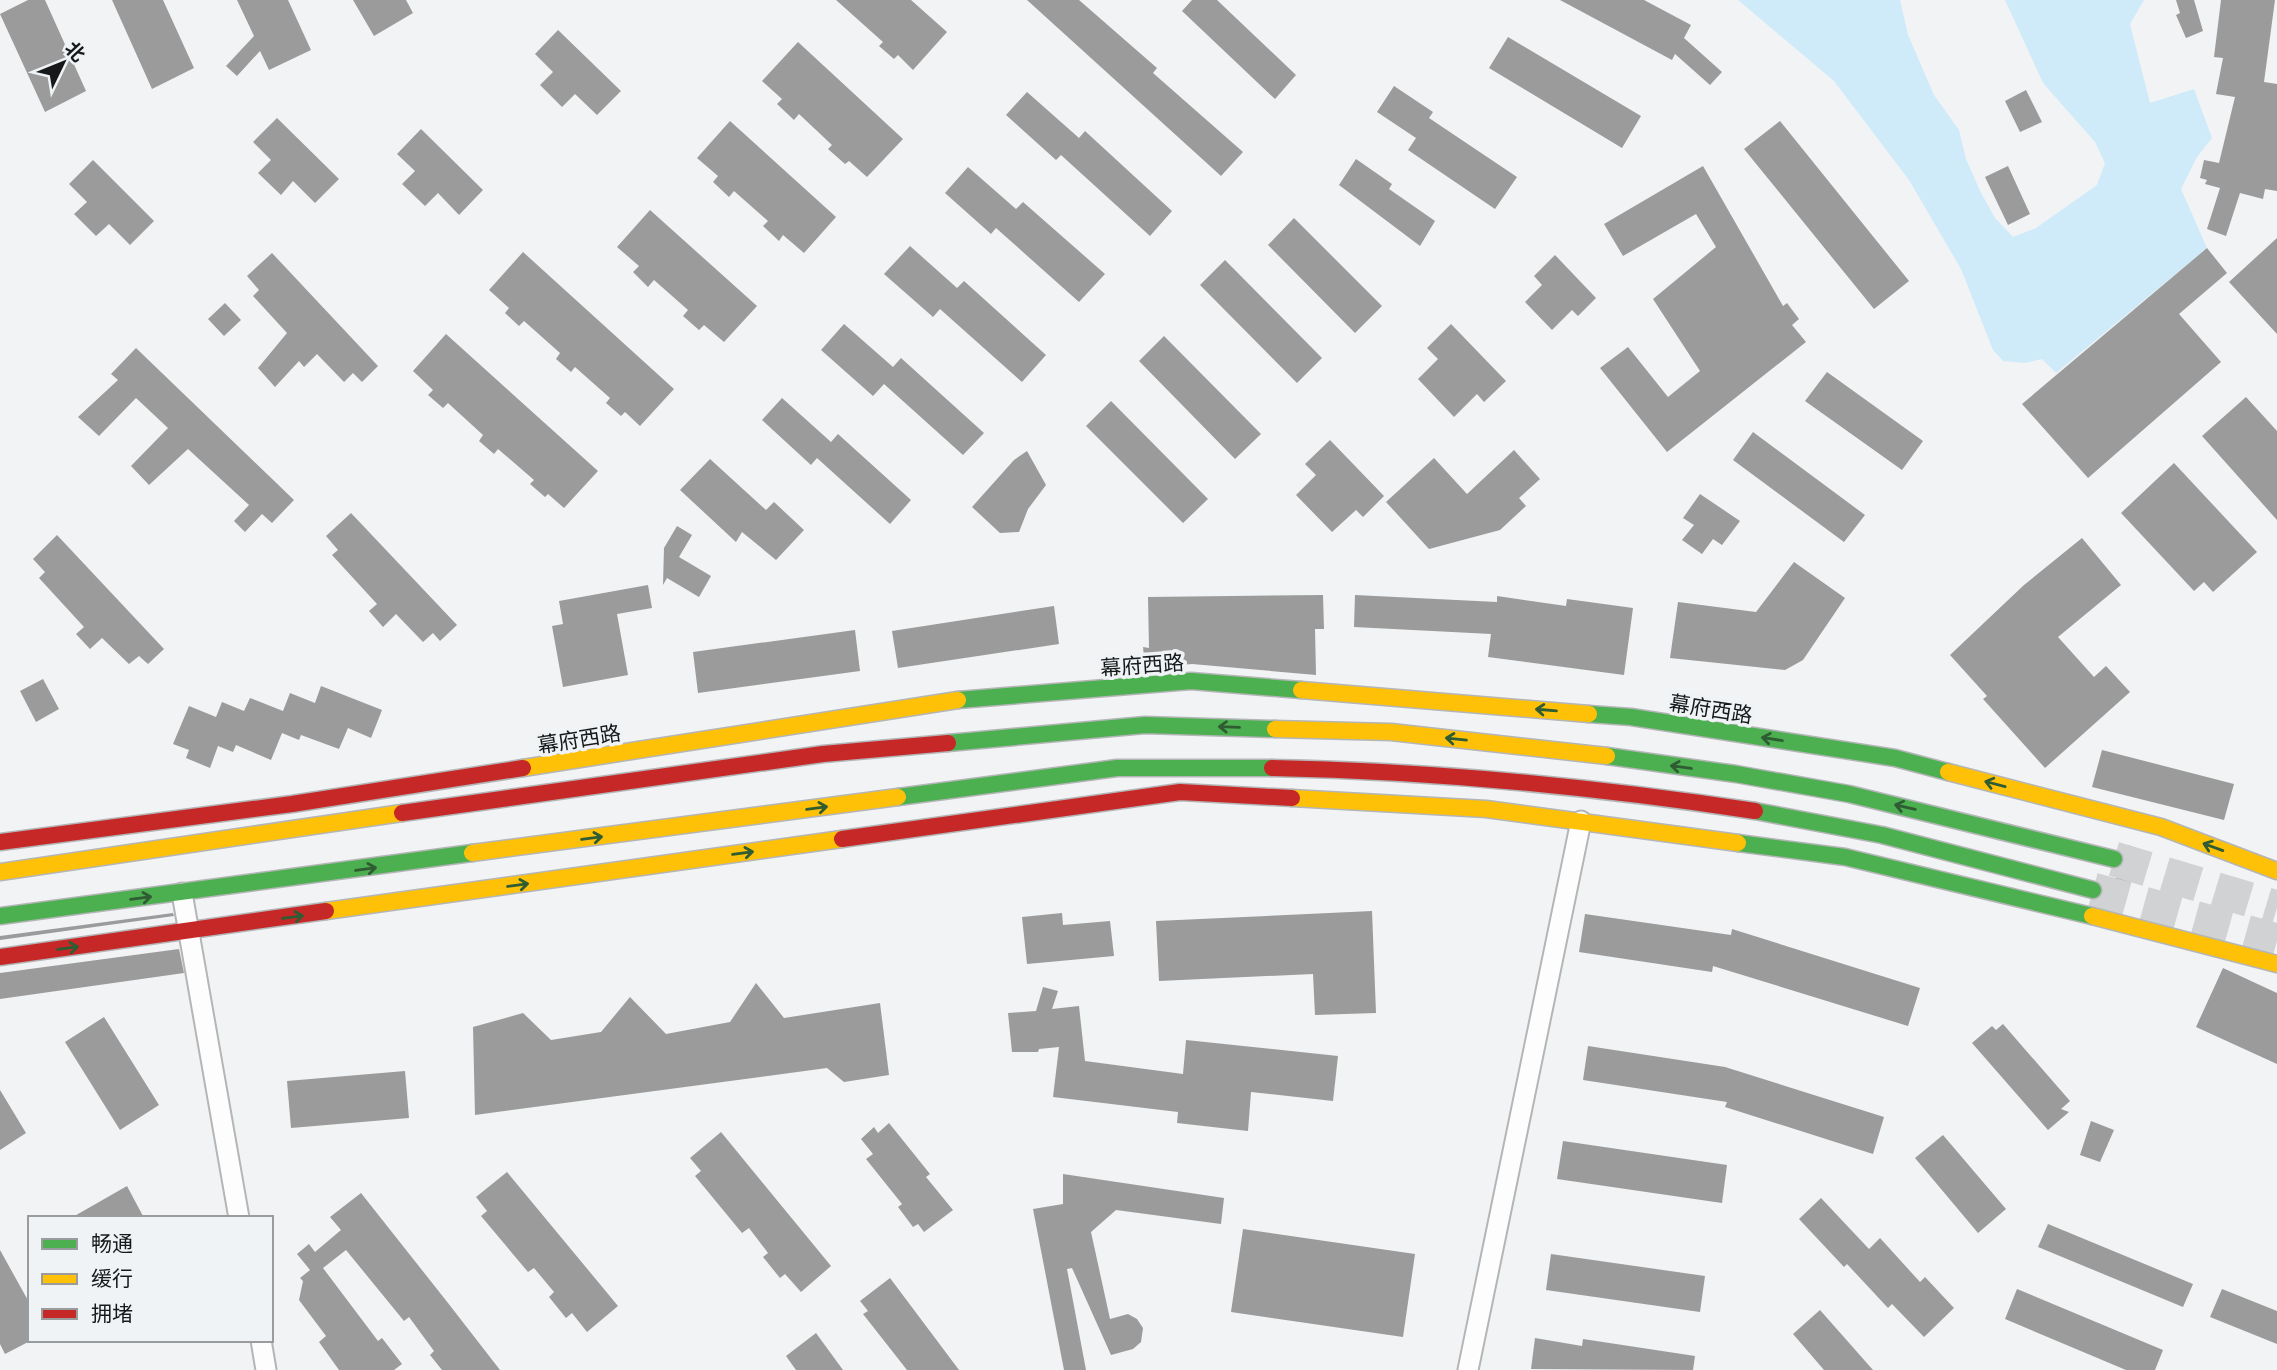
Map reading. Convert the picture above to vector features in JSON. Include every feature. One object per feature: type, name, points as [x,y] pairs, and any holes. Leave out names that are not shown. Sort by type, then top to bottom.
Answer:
[{"type":"main road","name":"幕府西路","points":[[0,842],[292,804],[970,698],[1191,681],[1631,717],[1895,758],[2161,828],[2277,871]]},
{"type":"main road","points":[[0,872],[823,754],[1145,725],[1391,732],[1601,755],[1849,794],[2114,859]]},
{"type":"main road","points":[[0,916],[1117,768],[1212,766],[1334,769],[1570,785],[1721,806],[1855,830],[2093,890]]},
{"type":"main road","points":[[0,957],[1180,792],[1486,809],[1845,857],[2125,924],[2277,964]]},
{"type":"street","points":[[1468,1370],[1581,821]]},
{"type":"street","points":[[182,893],[239,1216]]},
{"type":"street","points":[[261,1342],[266,1370]]},
{"type":"shaded area","points":[[1738,0],[1900,0],[1908,35],[1934,95],[1959,130],[1966,159],[1995,218],[2013,237],[2036,228],[2097,185],[2105,163],[2095,142],[2043,83],[2005,0],[2144,0],[2130,24],[2150,103],[2194,89],[2212,138],[2197,157],[2181,189],[2207,248],[2056,373],[2042,359],[2025,363],[2003,361],[1993,350],[1961,269],[1909,180],[1834,81]]},
{"type":"building","points":[[28,0],[45,0],[86,91],[45,112],[0,14]]},
{"type":"building","points":[[112,0],[163,0],[194,68],[152,89]]},
{"type":"building","points":[[237,0],[288,0],[311,50],[269,70],[260,51],[237,76],[226,66],[254,36]]},
{"type":"building","points":[[353,0],[406,0],[413,13],[374,36]]},
{"type":"building","points":[[836,0],[911,0],[947,32],[913,70],[898,55],[894,59],[879,46],[883,42]]},
{"type":"building","points":[[1027,0],[1079,0],[1157,68],[1153,73],[1243,152],[1221,176]]},
{"type":"building","points":[[1192,0],[1217,0],[1296,75],[1275,99],[1182,11]]},
{"type":"building","points":[[1560,0],[1644,0],[1691,25],[1684,38],[1722,72],[1710,85],[1675,54],[1672,60]]},
{"type":"building","points":[[2176,0],[2194,0],[2203,31],[2186,38],[2176,15],[2180,13]]},
{"type":"building","points":[[2221,0],[2275,0],[2264,82],[2277,84],[2277,191],[2265,189],[2263,199],[2240,193],[2226,236],[2207,229],[2220,188],[2205,184],[2207,180],[2200,178],[2204,160],[2219,163],[2235,97],[2216,94],[2223,58],[2214,57]]},
{"type":"building","points":[[558,30],[621,91],[597,115],[575,94],[562,107],[540,85],[553,72],[535,54]]},
{"type":"building","points":[[1508,37],[1641,116],[1622,148],[1489,68]]},
{"type":"building","points":[[798,42],[903,139],[867,177],[849,161],[845,164],[828,149],[832,145],[799,114],[794,120],[777,104],[782,99],[762,81]]},
{"type":"building","points":[[1394,86],[1433,112],[1429,118],[1517,177],[1495,209],[1408,150],[1416,138],[1377,112]]},
{"type":"building","points":[[2026,90],[2042,122],[2020,132],[2005,101]]},
{"type":"building","points":[[1027,92],[1079,138],[1085,131],[1172,211],[1150,236],[1061,155],[1056,160],[1006,115]]},
{"type":"building","points":[[277,118],[339,179],[315,203],[293,181],[281,195],[258,173],[271,160],[253,142]]},
{"type":"building","points":[[730,121],[836,217],[804,253],[783,235],[779,241],[763,226],[768,221],[734,191],[729,197],[713,182],[718,176],[697,158]]},
{"type":"building","points":[[1780,121],[1909,281],[1874,309],[1744,149]]},
{"type":"building","points":[[421,129],[483,190],[459,215],[438,193],[425,206],[402,184],[415,171],[397,154]]},
{"type":"building","points":[[1356,159],[1392,184],[1389,189],[1435,221],[1420,246],[1339,185]]},
{"type":"building","points":[[93,160],[154,221],[130,245],[109,224],[96,236],[74,214],[87,202],[69,184]]},
{"type":"building","points":[[1703,166],[1783,306],[1787,303],[1799,319],[1792,325],[1806,342],[1667,452],[1600,368],[1628,347],[1668,397],[1700,371],[1653,299],[1716,247],[1696,214],[1623,256],[1604,224]]},
{"type":"building","points":[[2008,166],[2030,214],[2008,225],[1985,177]]},
{"type":"building","points":[[968,167],[1016,209],[1023,202],[1105,274],[1079,302],[996,228],[991,234],[945,193]]},
{"type":"building","points":[[650,210],[757,306],[724,342],[704,325],[699,330],[683,316],[688,310],[654,280],[648,287],[633,272],[639,266],[617,247]]},
{"type":"building","points":[[1294,218],[1382,306],[1355,333],[1268,245]]},
{"type":"building","points":[[2277,238],[2277,334],[2229,282]]},
{"type":"building","points":[[910,246],[957,288],[964,281],[1046,355],[1022,382],[940,309],[933,317],[884,274]]},
{"type":"building","points":[[2207,248],[2227,273],[2179,314],[2221,362],[2088,478],[2022,404]]},
{"type":"building","points":[[523,252],[674,389],[640,426],[625,412],[621,416],[606,403],[610,398],[575,367],[571,372],[556,359],[560,353],[524,321],[519,326],[505,313],[509,308],[489,290]]},
{"type":"building","points":[[272,253],[378,366],[362,382],[353,373],[344,382],[317,354],[304,367],[299,361],[275,387],[258,368],[287,333],[253,296],[259,290],[247,276]]},
{"type":"building","points":[[1555,255],[1596,298],[1578,316],[1572,310],[1552,330],[1525,302],[1542,285],[1534,276]]},
{"type":"building","points":[[1225,260],[1322,358],[1297,383],[1200,285]]},
{"type":"building","points":[[225,303],[241,320],[224,336],[208,319]]},
{"type":"building","points":[[844,324],[893,367],[901,358],[984,433],[963,455],[884,384],[873,396],[821,350]]},
{"type":"building","points":[[1451,324],[1506,381],[1484,402],[1477,394],[1454,417],[1418,379],[1438,359],[1427,348]]},
{"type":"building","points":[[446,334],[598,471],[564,508],[548,494],[545,497],[530,484],[534,480],[498,449],[494,454],[479,441],[483,435],[448,403],[443,408],[428,395],[433,390],[413,371]]},
{"type":"building","points":[[1164,336],[1261,434],[1235,459],[1139,361]]},
{"type":"building","points":[[136,348],[294,500],[272,523],[262,514],[245,532],[234,521],[249,505],[188,449],[149,485],[131,466],[168,428],[136,398],[99,436],[78,417],[118,380],[111,374]]},
{"type":"building","points":[[1827,372],[1923,441],[1902,470],[1805,401]]},
{"type":"building","points":[[2246,397],[2277,431],[2277,520],[2202,436]]},
{"type":"building","points":[[782,398],[831,442],[838,434],[911,500],[890,524],[817,458],[811,465],[762,420]]},
{"type":"building","points":[[1111,401],[1208,499],[1183,523],[1086,426]]},
{"type":"building","points":[[1753,432],[1865,515],[1844,542],[1733,460]]},
{"type":"building","points":[[1330,440],[1384,496],[1363,517],[1356,510],[1332,532],[1296,495],[1316,475],[1305,464]]},
{"type":"building","points":[[1514,450],[1540,479],[1519,498],[1526,506],[1500,530],[1429,549],[1386,502],[1434,458],[1467,494]]},
{"type":"building","points":[[1027,451],[1046,485],[1028,509],[1019,532],[1000,533],[972,507],[1014,460]]},
{"type":"building","points":[[710,459],[766,510],[774,502],[804,530],[776,560],[742,532],[736,542],[680,490]]},
{"type":"building","points":[[2174,463],[2257,552],[2213,592],[2204,582],[2194,591],[2121,513]]},
{"type":"building","points":[[1700,494],[1740,521],[1722,545],[1713,539],[1702,554],[1682,540],[1694,525],[1683,518]]},
{"type":"building","points":[[351,513],[457,625],[440,641],[433,633],[423,642],[396,614],[383,627],[369,611],[377,604],[332,555],[338,550],[326,536]]},
{"type":"building","points":[[677,526],[692,535],[679,557],[711,576],[699,597],[667,578],[663,585],[664,548]]},
{"type":"building","points":[[57,535],[164,649],[148,664],[139,656],[129,664],[102,638],[90,649],[76,634],[84,627],[39,578],[45,572],[33,559]]},
{"type":"building","points":[[2082,538],[2121,585],[2058,637],[2094,677],[2106,666],[2130,692],[2045,768],[1983,699],[1987,696],[1950,655],[2024,585]]},
{"type":"building","points":[[1794,562],[1845,598],[1803,660],[1785,670],[1670,658],[1678,602],[1756,612]]},
{"type":"building","points":[[648,585],[652,608],[617,614],[628,675],[563,687],[552,626],[563,624],[559,601]]},
{"type":"building","points":[[1323,595],[1324,629],[1315,629],[1316,675],[1192,664],[1145,668],[1143,647],[1149,648],[1148,597]]},
{"type":"building","points":[[1355,595],[1497,602],[1497,596],[1566,606],[1567,599],[1633,608],[1624,675],[1488,657],[1491,634],[1354,627]]},
{"type":"building","points":[[1054,606],[1059,644],[898,668],[892,631]]},
{"type":"building","points":[[855,630],[860,671],[698,693],[693,652]]},
{"type":"building","points":[[43,679],[59,709],[36,722],[20,691]]},
{"type":"building","points":[[321,686],[382,710],[371,738],[348,728],[339,749],[301,735],[299,740],[282,733],[271,760],[236,745],[233,752],[218,746],[210,768],[186,758],[189,750],[173,744],[189,706],[216,717],[222,702],[244,711],[250,698],[283,711],[290,693],[315,703]]},
{"type":"building","points":[[2102,750],[2234,784],[2224,820],[2092,787]]},
{"type":"building","points":[[2128,845],[2142,850],[2123,906],[2108,903],[2113,894],[2109,878],[2120,878],[2129,872],[2134,863]]},
{"type":"building","points":[[1372,911],[1376,1013],[1315,1015],[1313,974],[1159,981],[1156,921]]},
{"type":"building","points":[[173,913],[174,916],[0,940],[0,936]]},
{"type":"building","points":[[1062,913],[1063,925],[1110,921],[1114,956],[1027,964],[1022,917]]},
{"type":"building","points":[[1585,914],[1731,935],[1732,929],[1920,988],[1908,1026],[1713,966],[1712,972],[1579,952]]},
{"type":"building","points":[[179,949],[184,973],[0,999],[0,973]]},
{"type":"building","points":[[2223,968],[2277,993],[2277,1064],[2196,1027]]},
{"type":"building","points":[[756,983],[784,1018],[880,1003],[889,1075],[844,1082],[827,1068],[475,1115],[473,1027],[523,1013],[551,1040],[601,1032],[630,997],[666,1034],[730,1022]]},
{"type":"building","points":[[1043,987],[1058,991],[1052,1009],[1079,1006],[1085,1061],[1183,1074],[1186,1040],[1338,1056],[1333,1101],[1251,1092],[1248,1131],[1177,1123],[1178,1112],[1053,1097],[1059,1047],[1039,1049],[1038,1052],[1012,1052],[1008,1013],[1036,1011]]},
{"type":"building","points":[[104,1017],[159,1105],[120,1130],[65,1042]]},
{"type":"building","points":[[2003,1024],[2070,1101],[2061,1109],[2069,1112],[2048,1130],[1972,1043],[1992,1026],[1996,1030]]},
{"type":"building","points":[[1588,1046],[1725,1067],[1884,1117],[1873,1154],[1725,1107],[1727,1102],[1583,1080]]},
{"type":"building","points":[[405,1071],[409,1118],[291,1128],[287,1081]]},
{"type":"building","points":[[0,1090],[26,1133],[0,1150]]},
{"type":"building","points":[[2091,1121],[2114,1130],[2100,1162],[2080,1155]]},
{"type":"building","points":[[889,1123],[930,1174],[926,1177],[953,1210],[924,1232],[918,1224],[913,1227],[898,1207],[902,1204],[866,1159],[873,1154],[861,1139],[874,1127],[878,1133]]},
{"type":"building","points":[[721,1132],[831,1266],[801,1292],[785,1274],[780,1278],[763,1257],[768,1253],[749,1228],[742,1233],[695,1176],[701,1171],[690,1158]]},
{"type":"building","points":[[1943,1135],[2006,1209],[1978,1233],[1915,1158]]},
{"type":"building","points":[[1563,1141],[1727,1165],[1722,1203],[1557,1179]]},
{"type":"building","points":[[507,1172],[618,1306],[587,1332],[572,1313],[566,1318],[549,1297],[554,1292],[534,1268],[528,1272],[481,1216],[487,1211],[476,1197]]},
{"type":"building","points":[[1063,1174],[1224,1198],[1221,1224],[1116,1210],[1091,1232],[1110,1319],[1128,1314],[1137,1319],[1143,1328],[1141,1342],[1133,1349],[1111,1355],[1072,1268],[1067,1269],[1086,1370],[1064,1370],[1033,1209],[1063,1204]]},
{"type":"building","points":[[127,1186],[143,1216],[74,1216]]},
{"type":"building","points":[[361,1193],[500,1370],[442,1370],[430,1355],[434,1351],[409,1317],[404,1321],[346,1250],[323,1268],[378,1341],[382,1338],[402,1364],[394,1370],[339,1370],[319,1342],[326,1336],[299,1300],[303,1281],[300,1278],[310,1270],[297,1254],[309,1244],[315,1252],[341,1230],[330,1217]]},
{"type":"building","points":[[1821,1198],[1869,1249],[1880,1238],[1920,1282],[1925,1277],[1954,1308],[1924,1337],[1892,1304],[1888,1308],[1847,1264],[1844,1267],[1799,1219]]},
{"type":"building","points":[[2048,1224],[2193,1284],[2183,1307],[2038,1247]]},
{"type":"building","points":[[1243,1229],[1415,1254],[1403,1337],[1231,1312]]},
{"type":"building","points":[[0,1250],[28,1300],[28,1342],[5,1354],[0,1344]]},
{"type":"building","points":[[1551,1254],[1705,1276],[1700,1312],[1546,1290]]},
{"type":"building","points":[[890,1278],[959,1370],[907,1370],[863,1314],[868,1311],[860,1301]]},
{"type":"building","points":[[2017,1289],[2163,1350],[2155,1370],[2126,1370],[2005,1319]]},
{"type":"building","points":[[2222,1289],[2277,1311],[2277,1344],[2210,1317]]},
{"type":"building","points":[[1820,1310],[1873,1370],[1824,1370],[1793,1334]]},
{"type":"building","points":[[816,1333],[843,1370],[796,1370],[786,1356]]},
{"type":"building","points":[[1535,1338],[1582,1346],[1583,1339],[1695,1356],[1693,1370],[1531,1369]]},
{"type":"tunnel","points":[[2114,859],[2277,908]]},
{"type":"tunnel","points":[[2093,890],[2277,941]]},
{"type":"traffic: fast","points":[[958,700],[1191,681],[1301,690]]},
{"type":"traffic: fast","points":[[1589,714],[1631,717],[1895,758],[1948,772]]},
{"type":"traffic: fast","points":[[948,743],[1145,725],[1275,729]]},
{"type":"traffic: fast","points":[[1607,756],[1736,774],[1849,794],[2114,859]]},
{"type":"traffic: fast","points":[[898,797],[1117,768],[1272,768]]},
{"type":"traffic: fast","points":[[1755,811],[1882,835],[2093,890]]},
{"type":"traffic: fast","points":[[1738,843],[1845,857],[2092,916]]},
{"type":"traffic: fast","points":[[0,916],[472,853]]},
{"type":"traffic: slow","points":[[1301,690],[1589,714]]},
{"type":"traffic: slow","points":[[523,768],[958,700]]},
{"type":"traffic: slow","points":[[1275,729],[1391,732],[1607,756]]},
{"type":"traffic: slow","points":[[1948,772],[2161,827],[2277,871]]},
{"type":"traffic: slow","points":[[472,853],[898,797]]},
{"type":"traffic: slow","points":[[1292,798],[1486,809],[1738,843]]},
{"type":"traffic: slow","points":[[0,872],[402,813]]},
{"type":"traffic: slow","points":[[326,911],[842,839]]},
{"type":"traffic: slow","points":[[2092,916],[2277,964]]},
{"type":"traffic: jam","points":[[402,813],[823,754],[948,743]]},
{"type":"traffic: jam","points":[[0,842],[292,804],[523,768]]},
{"type":"traffic: jam","points":[[1272,768],[1514,782],[1755,811]]},
{"type":"traffic: jam","points":[[842,839],[1180,792],[1292,798]]},
{"type":"traffic: jam","points":[[0,957],[326,911]]}]
